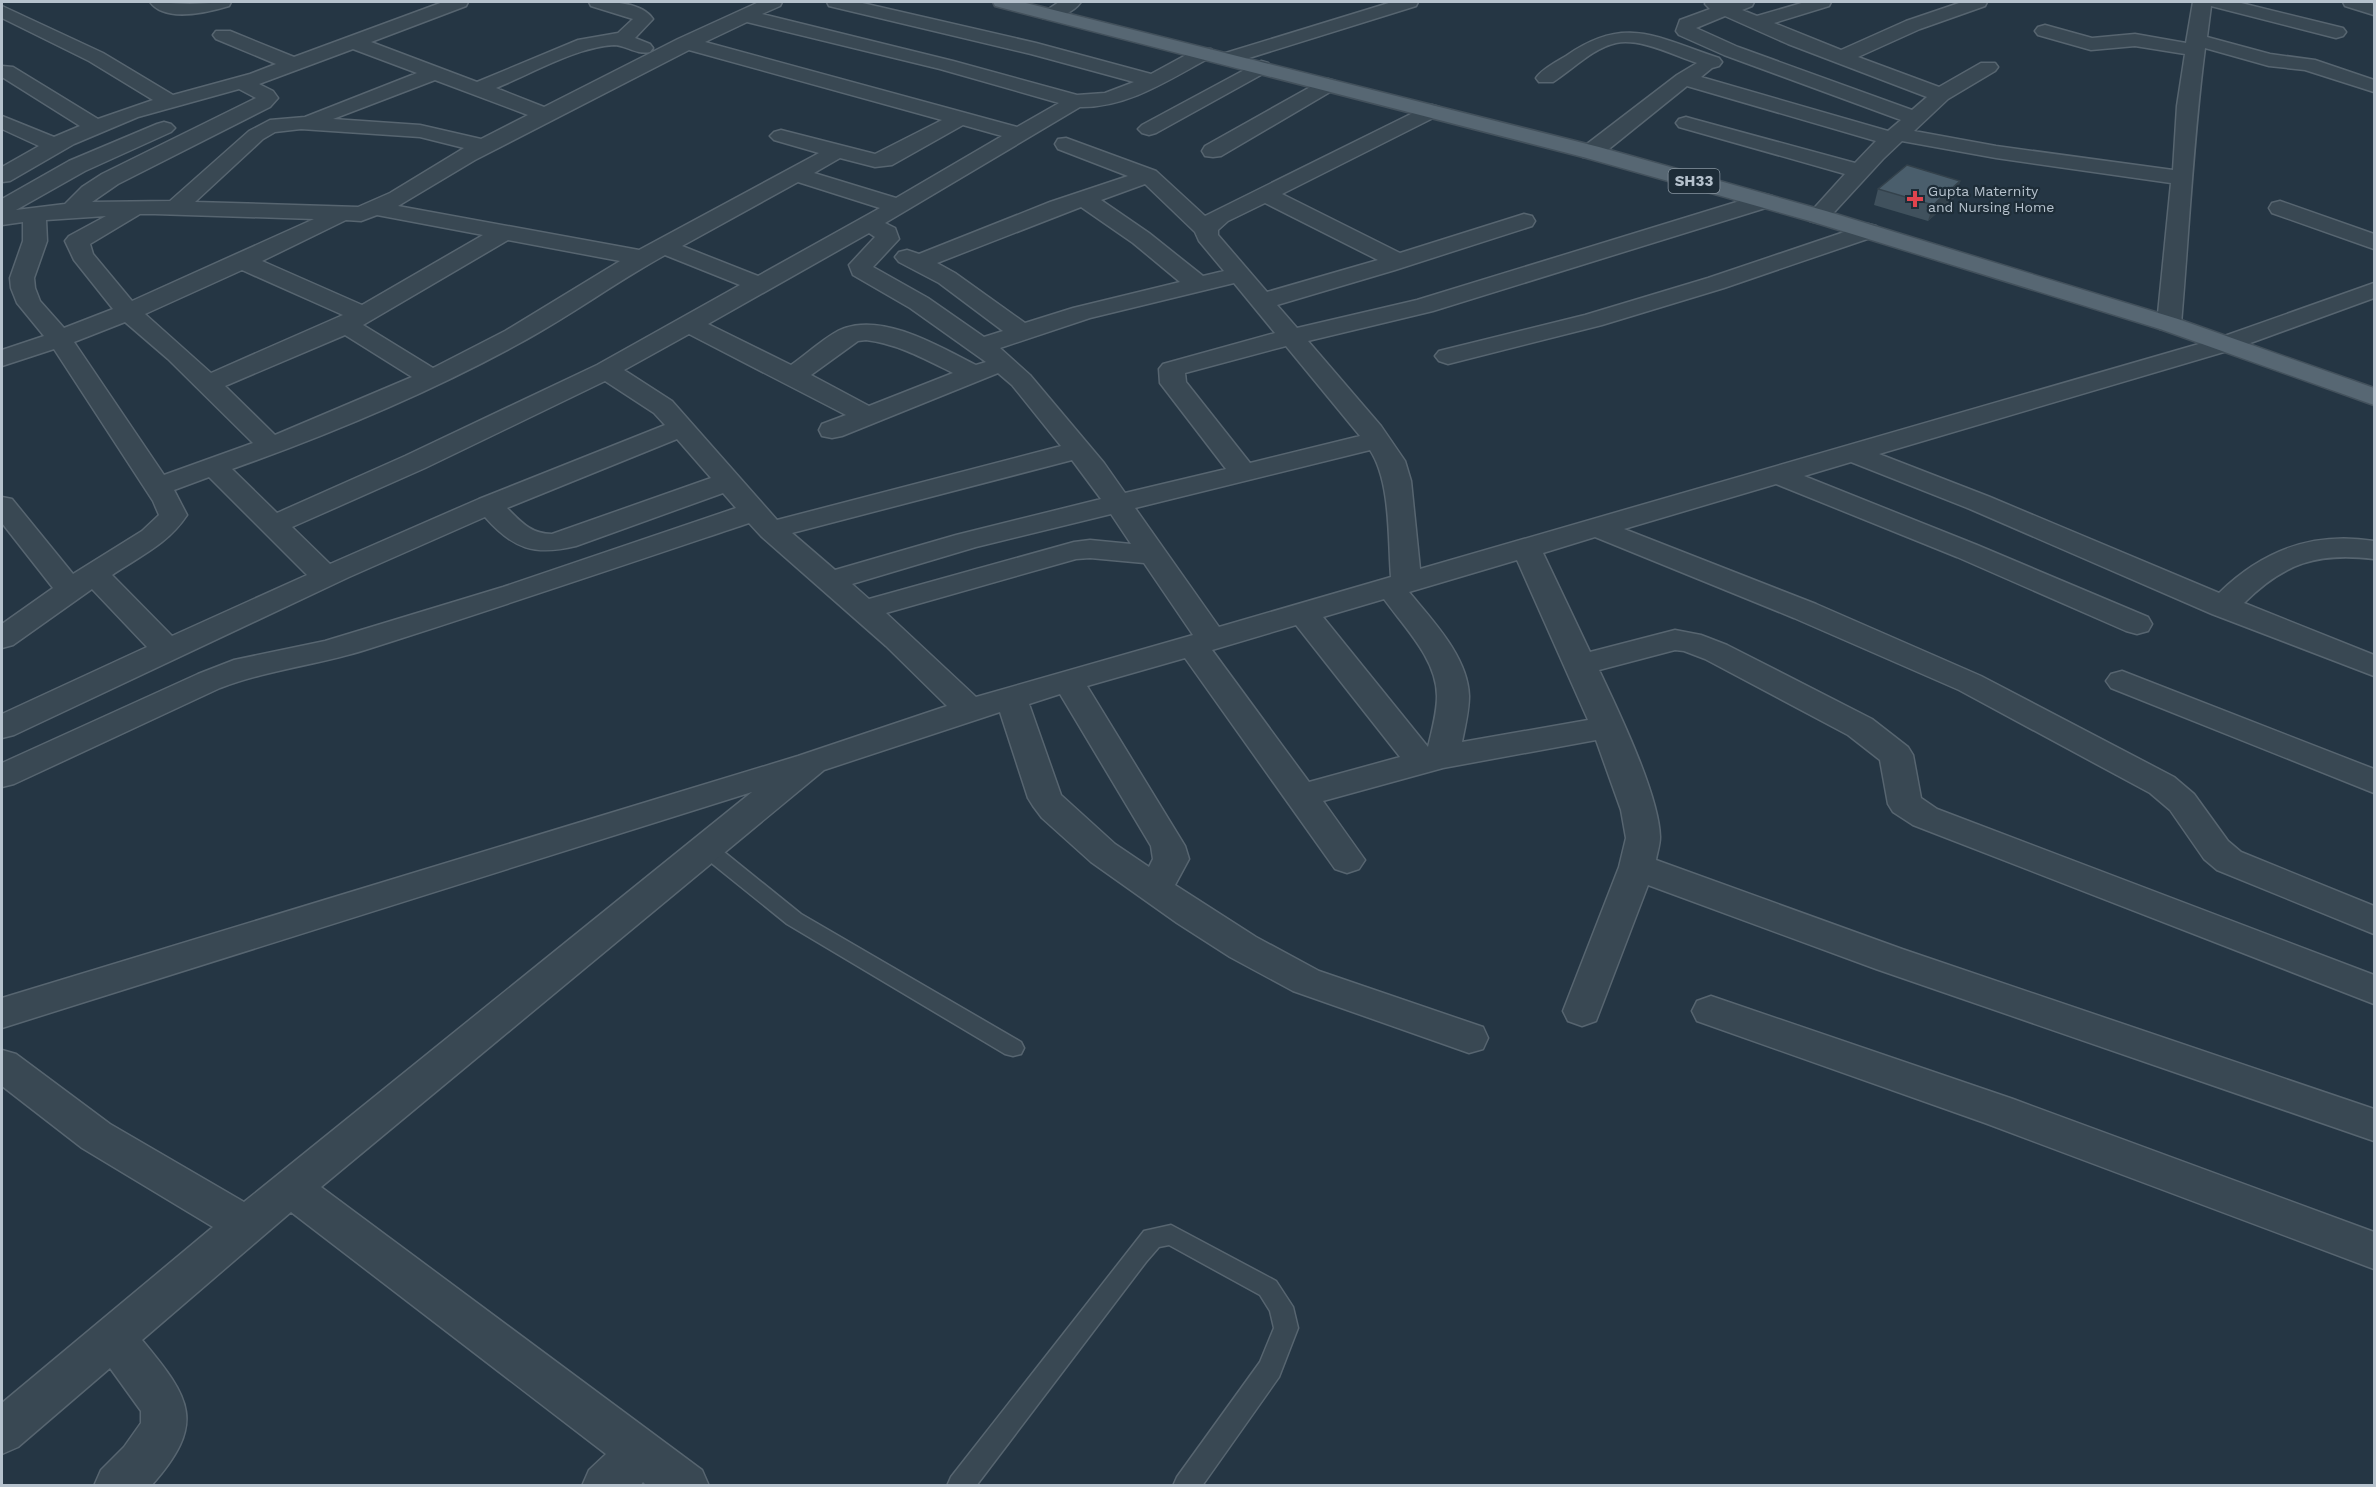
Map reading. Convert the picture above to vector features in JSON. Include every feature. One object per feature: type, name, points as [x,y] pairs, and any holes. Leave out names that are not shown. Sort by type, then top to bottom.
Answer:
[{"type":"main road","name":"SH33","points":[[1009,2],[1590,152],[1818,216],[2169,324],[2374,396]]},
{"type":"street","points":[[14,2],[2,11],[96,57],[170,102]]},
{"type":"street","points":[[159,2],[185,11],[194,11],[222,2]]},
{"type":"street","points":[[2,176],[55,145],[138,111],[243,83],[459,2]]},
{"type":"street","points":[[477,89],[585,44],[624,38],[644,19],[640,15],[598,2]]},
{"type":"street","points":[[2,218],[72,210],[137,208],[361,214],[378,209],[484,146],[545,114],[685,43],[773,2]]},
{"type":"street","points":[[836,2],[1036,49],[1150,80]]},
{"type":"street","points":[[1050,14],[1072,2]]},
{"type":"street","points":[[745,16],[935,62],[1076,101],[1102,101],[1215,56],[1341,25],[1409,2]]},
{"type":"street","points":[[1758,22],[1822,2]]},
{"type":"street","points":[[1842,57],[1913,25],[1978,2]]},
{"type":"street","points":[[2169,324],[2183,178],[2187,106],[2202,2]]},
{"type":"street","points":[[2217,2],[2336,32]]},
{"type":"street","points":[[2352,2],[2374,10]]},
{"type":"street","points":[[1915,118],[1689,34],[1685,27],[1686,24],[1727,4],[1795,40],[1941,95]]},
{"type":"street","points":[[2045,31],[2091,44],[2105,45],[2135,40],[2196,45],[2269,60],[2308,64],[2374,86]]},
{"type":"street","points":[[223,35],[294,64]]},
{"type":"street","points":[[1546,78],[1603,42],[1616,37],[1635,39],[1712,62]]},
{"type":"street","points":[[624,38],[626,42],[663,54]]},
{"type":"street","points":[[353,42],[545,114]]},
{"type":"street","points":[[685,43],[1018,134]]},
{"type":"street","points":[[1590,152],[1684,79],[1731,51]]},
{"type":"street","points":[[1818,216],[1859,171],[1941,95],[1988,67]]},
{"type":"street","points":[[1149,129],[1261,68]]},
{"type":"street","points":[[6,71],[96,127]]},
{"type":"street","points":[[301,123],[435,73]]},
{"type":"street","points":[[1684,79],[1894,137],[2183,178]]},
{"type":"street","points":[[72,210],[90,192],[110,178],[263,103],[267,98],[266,95],[243,83]]},
{"type":"street","points":[[1214,151],[1328,85]]},
{"type":"street","points":[[1076,101],[898,206],[874,235],[861,270],[919,303],[1004,363],[1079,450],[1151,555],[1201,642],[1300,796],[1347,860]]},
{"type":"street","points":[[138,111],[201,134]]},
{"type":"street","points":[[1432,111],[1220,216],[1209,223],[1206,230],[1207,236],[1237,275],[1291,337],[1391,461],[1397,481],[1398,585],[1439,656],[1450,678],[1453,695],[1433,760]]},
{"type":"street","points":[[781,136],[866,161],[884,160],[961,118]]},
{"type":"street","points":[[2,122],[55,145]]},
{"type":"street","points":[[175,208],[270,126],[301,123],[420,131],[484,146]]},
{"type":"street","points":[[1686,123],[1859,171]]},
{"type":"street","points":[[2,208],[77,166],[174,124]]},
{"type":"street","points":[[1066,144],[1148,176],[1206,230]]},
{"type":"street","points":[[158,486],[271,446],[432,378],[514,336],[613,274],[836,152]]},
{"type":"street","points":[[795,174],[898,206]]},
{"type":"street","points":[[920,262],[1083,198],[1148,176]]},
{"type":"street","points":[[1265,194],[1398,261]]},
{"type":"street","points":[[1083,198],[1141,238],[1198,284]]},
{"type":"street","points":[[1243,473],[1173,384],[1173,369],[1291,337],[1424,306],[1764,201]]},
{"type":"street","points":[[137,208],[86,235],[77,241],[77,245],[128,312],[177,354],[271,446]]},
{"type":"street","points":[[2280,208],[2374,242]]},
{"type":"street","points":[[378,209],[505,232],[654,253],[760,285]]},
{"type":"street","points":[[2,638],[157,533],[169,523],[173,515],[158,486],[60,339],[29,303],[22,288],[22,278],[35,241],[34,214]]},
{"type":"street","points":[[2,358],[60,339],[128,312],[341,215]]},
{"type":"street","points":[[1260,302],[1524,221]]},
{"type":"street","points":[[1448,356],[1593,320],[1671,297],[1868,231]]},
{"type":"street","points":[[207,384],[305,345],[355,320],[505,232]]},
{"type":"street","points":[[874,235],[947,278],[1022,333]]},
{"type":"street","points":[[273,525],[415,462],[606,370],[760,285],[874,235]]},
{"type":"street","points":[[243,261],[355,320],[432,378]]},
{"type":"street","points":[[981,346],[1082,313],[1237,275]]},
{"type":"street","points":[[2,1013],[812,762],[970,710],[2225,344],[2374,290]]},
{"type":"street","points":[[689,324],[868,416]]},
{"type":"street","points":[[793,376],[851,334],[862,331],[886,333],[975,374]]},
{"type":"street","points":[[832,430],[1004,363]]},
{"type":"street","points":[[606,370],[651,398],[682,428],[763,521],[897,639],[970,710]]},
{"type":"street","points":[[2,727],[326,577],[489,505],[595,460],[682,428]]},
{"type":"street","points":[[830,581],[966,540],[1377,441]]},
{"type":"street","points":[[2,776],[73,742],[245,667],[340,647],[514,593],[763,521],[1079,450]]},
{"type":"street","points":[[1853,453],[1980,503],[2223,607],[2374,666]]},
{"type":"street","points":[[213,466],[326,577]]},
{"type":"street","points":[[1778,475],[1967,551],[2137,624]]},
{"type":"street","points":[[489,505],[518,536],[531,542],[549,543],[566,540],[729,481]]},
{"type":"street","points":[[6,520],[168,650]]},
{"type":"street","points":[[1597,528],[1805,611],[1970,683],[2162,785],[2182,802],[2216,849],[2229,861],[2374,921]]},
{"type":"street","points":[[2223,607],[2263,570],[2279,562],[2319,549],[2346,546],[2374,549]]},
{"type":"street","points":[[1526,548],[1581,665],[1628,775],[1643,838],[1637,867],[1582,1011]]},
{"type":"street","points":[[864,610],[1074,551],[1090,549],[1151,555]]},
{"type":"street","points":[[1304,612],[1433,760]]},
{"type":"street","points":[[1581,665],[1675,640],[1690,642],[1716,652],[1860,727],[1877,739],[1896,755],[1905,804],[1925,817],[2374,990]]},
{"type":"street","points":[[1068,681],[1168,846],[1171,860],[1155,889]]},
{"type":"street","points":[[2122,681],[2374,782]]},
{"type":"street","points":[[1011,698],[1045,798],[1054,810],[1103,853],[1243,947],[1305,981],[1469,1038]]},
{"type":"street","points":[[1300,796],[1433,760],[1607,727]]},
{"type":"street","points":[[2,1432],[290,1188],[812,762]]},
{"type":"street","points":[[1637,867],[1890,959],[2374,1125]]},
{"type":"street","points":[[1711,1011],[2000,1112],[2374,1251]]},
{"type":"street","points":[[2,1065],[96,1136],[246,1225]]},
{"type":"street","points":[[290,1188],[685,1485]]},
{"type":"street","points":[[113,1338],[162,1402],[165,1416],[158,1440],[118,1485]]},
{"type":"street","points":[[606,1485],[641,1452]]},
{"type":"lane","points":[[706,848],[794,919],[1013,1048]]},
{"type":"lane","points":[[960,1485],[1152,1238],[1171,1235],[1268,1288],[1281,1306],[1286,1328],[1270,1369],[1186,1485]]},
{"type":"building","points":[[1907,165],[1960,181],[1933,205],[1878,189]]},
{"type":"place","name":"Gupta Maternity and Nursing Home","points":[[1915,199]]}]
